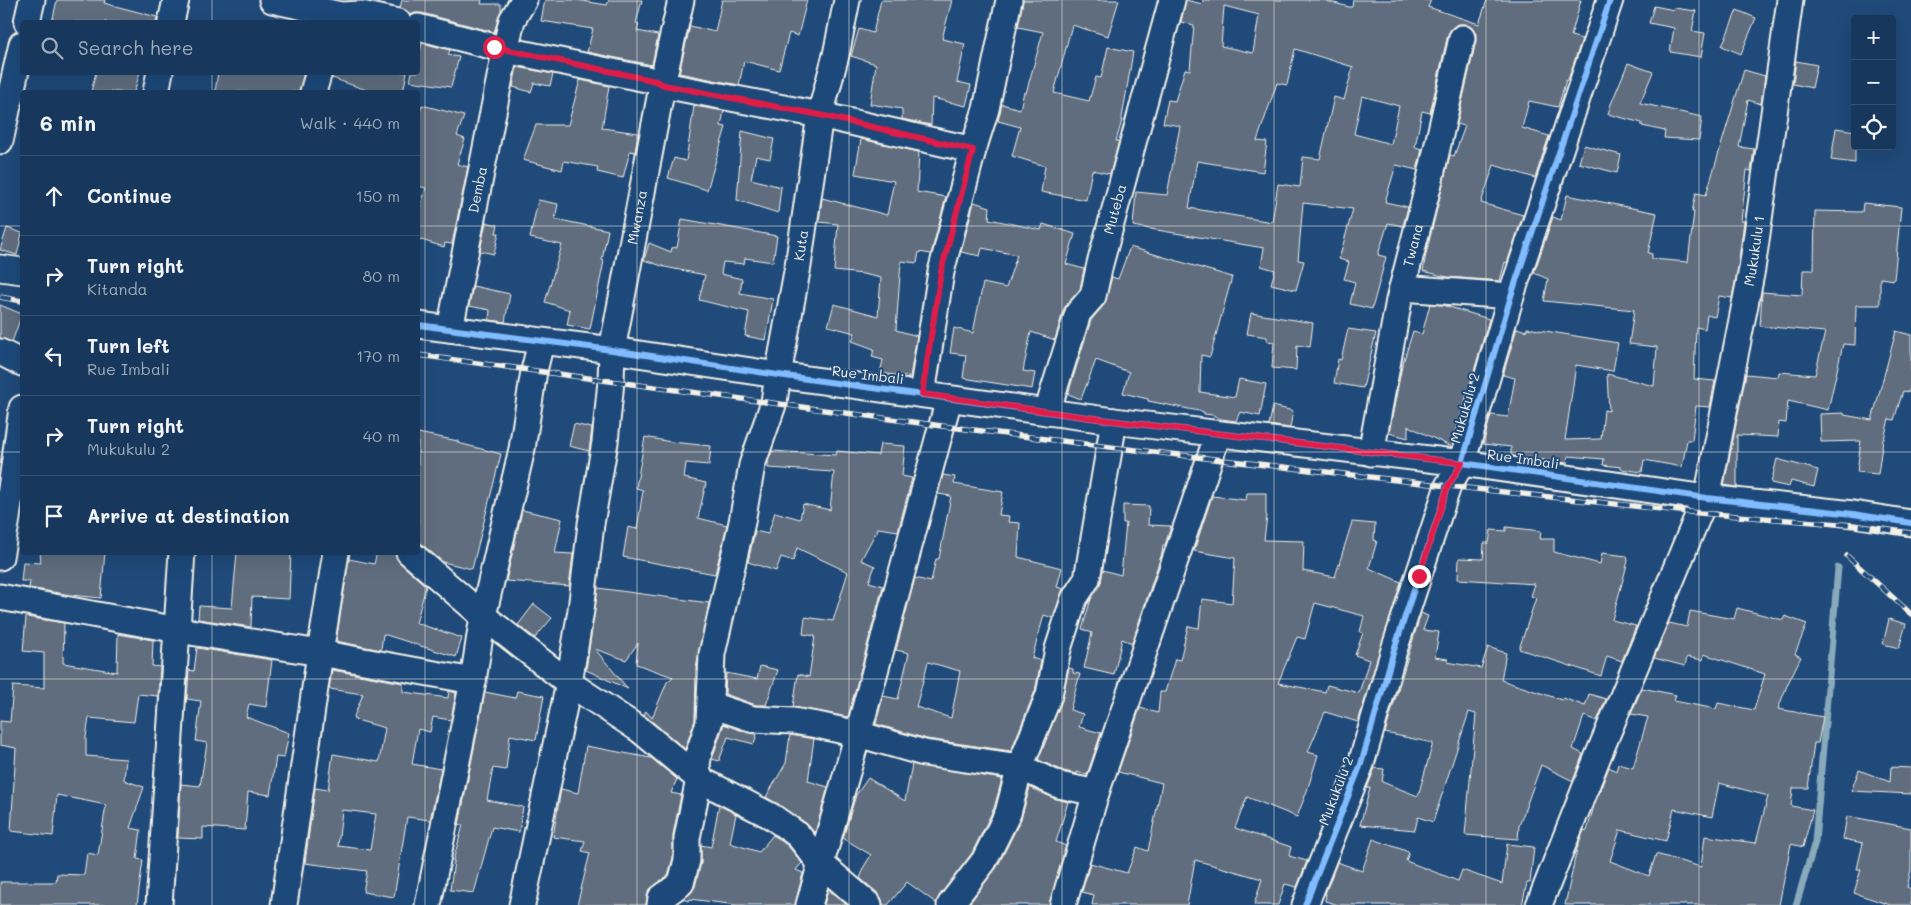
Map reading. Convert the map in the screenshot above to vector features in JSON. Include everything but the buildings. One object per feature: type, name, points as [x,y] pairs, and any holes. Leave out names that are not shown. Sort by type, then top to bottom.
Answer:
[{"type":"street","points":[[27,20],[32,0]]},
{"type":"street","points":[[171,20],[176,0]]},
{"type":"street","points":[[272,0],[389,20]]},
{"type":"street","name":"Demba","points":[[450,329],[512,20],[524,0]]},
{"type":"street","name":"Mwanza","points":[[522,905],[569,683],[581,610],[591,524],[605,442],[612,350],[681,0]]},
{"type":"street","name":"Kuta","points":[[709,723],[712,654],[742,522],[752,465],[774,402],[798,266],[820,115],[836,55],[847,0]]},
{"type":"street","points":[[922,394],[941,272],[973,150],[986,109],[1009,0]]},
{"type":"street","name":"Muteba","points":[[1047,412],[1078,313],[1094,296],[1100,264],[1172,0]]},
{"type":"street","name":"Mukukulu 2","points":[[1305,905],[1361,764],[1394,650],[1448,486],[1462,463],[1511,296],[1610,0]]},
{"type":"street","name":"Mukukulu 1","points":[[1539,905],[1634,668],[1707,498],[1752,269],[1790,0]]},
{"type":"street","points":[[420,28],[506,50],[656,81],[664,85],[820,115],[973,150]]},
{"type":"street","name":"Twana","points":[[1371,452],[1388,353],[1402,288],[1430,179],[1462,38]]},
{"type":"street","points":[[0,141],[20,53]]},
{"type":"street","points":[[156,90],[159,75]]},
{"type":"street","points":[[314,90],[318,75]]},
{"type":"street","points":[[0,268],[20,271]]},
{"type":"street","points":[[1402,288],[1511,296]]},
{"type":"street","name":"Rue Imbali","points":[[420,325],[612,350],[778,375],[1114,421],[1462,463],[1707,498],[1853,514],[1911,523]]},
{"type":"street","points":[[428,905],[473,681],[482,616],[522,449],[534,371],[541,342]]},
{"type":"street","points":[[0,352],[20,362]]},
{"type":"street","points":[[809,905],[858,734],[949,399]]},
{"type":"street","points":[[950,905],[984,861],[1008,813],[1020,767],[1049,695],[1058,648],[1074,599],[1086,579],[1114,421]]},
{"type":"street","points":[[0,557],[20,423]]},
{"type":"street","points":[[1063,905],[1096,793],[1218,434]]},
{"type":"street","points":[[159,905],[182,555]]},
{"type":"street","points":[[284,905],[336,555]]},
{"type":"street","points":[[412,555],[482,616],[569,683],[640,730],[699,779],[771,816],[798,835],[820,863],[869,905]]},
{"type":"street","points":[[0,597],[178,630],[320,652],[473,681]]},
{"type":"street","points":[[660,905],[661,898],[681,883],[686,860],[687,838],[699,779],[697,766],[699,752],[714,706],[753,719],[793,721],[858,734],[924,753],[1020,767],[1059,786],[1096,793]]},
{"type":"waterway","points":[[1796,905],[1815,842],[1838,568]]},
{"type":"railway","points":[[0,297],[20,301]]},
{"type":"railway","points":[[420,355],[1110,447],[1699,513],[1853,525],[1911,533]]},
{"type":"railway","points":[[1847,556],[1911,614]]},
{"type":"cycle path","points":[[1305,905],[1361,764],[1394,650],[1448,486],[1462,463],[1511,296],[1610,0]]},
{"type":"cycle path","points":[[420,325],[612,350],[778,375],[1114,421],[1462,463],[1707,498],[1853,514],[1911,523]]},
{"type":"route","points":[[494,47],[656,81],[664,85],[820,115],[973,150],[941,272],[922,394],[1114,421],[1462,463],[1448,486],[1419,576]]}]
